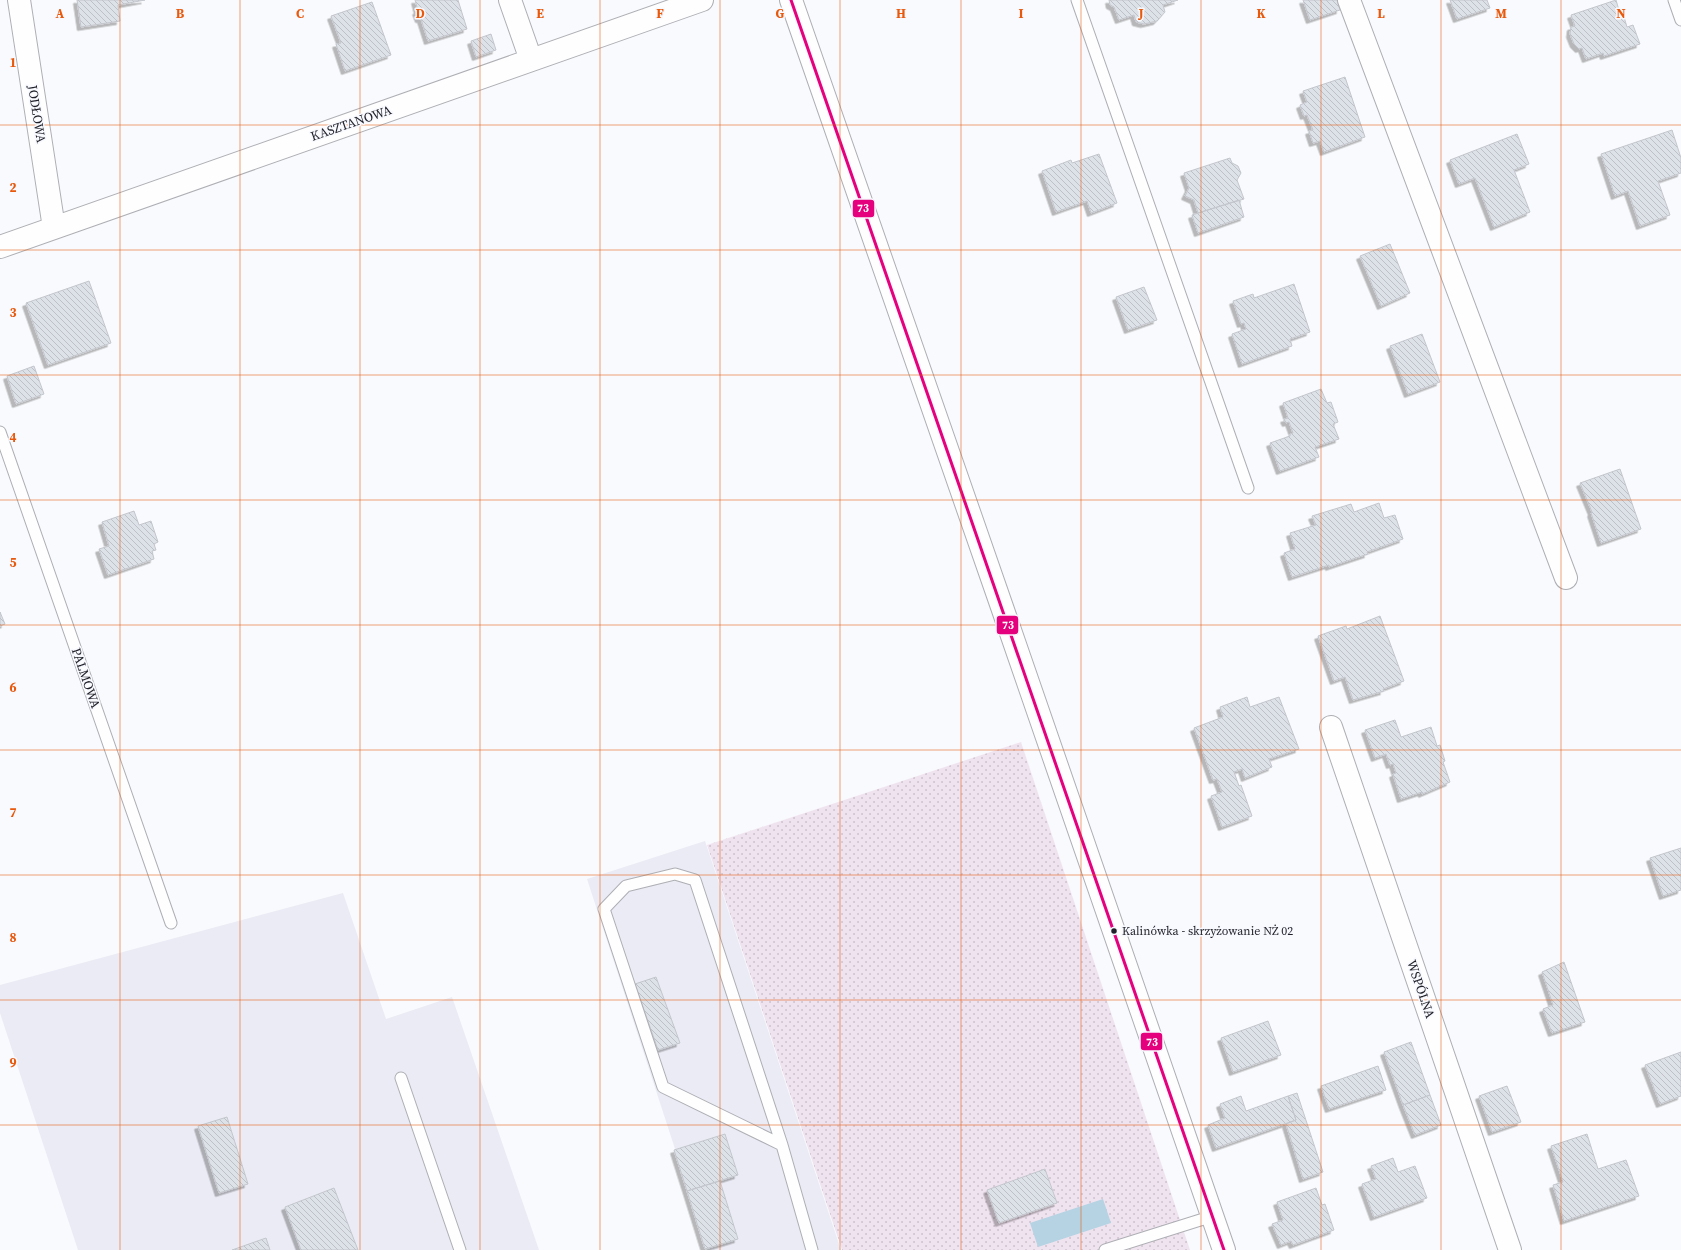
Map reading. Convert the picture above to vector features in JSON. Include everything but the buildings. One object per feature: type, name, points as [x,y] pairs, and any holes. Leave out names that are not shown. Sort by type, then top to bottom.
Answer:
[{"type":"street","name":"JODŁOWA","points":[[19,0],[54,228]]},
{"type":"street","points":[[510,0],[531,60]]},
{"type":"street","name":"KASZTANOWA","points":[[0,247],[702,0]]},
{"type":"street","points":[[791,0],[1224,1250]]},
{"type":"street","points":[[1349,0],[1566,578]]},
{"type":"street","name":"WSPÓLNA","points":[[1331,727],[1510,1250]]},
{"type":"lane","points":[[1077,0],[1248,488]]},
{"type":"lane","points":[[1674,0],[1681,20]]},
{"type":"lane","name":"PALMOWA","points":[[0,432],[171,923]]},
{"type":"lane","points":[[782,1145],[663,1087],[604,909],[626,886],[675,874],[696,880],[782,1145],[812,1250]]},
{"type":"lane","points":[[401,1078],[460,1250]]},
{"type":"lane","points":[[1105,1250],[1212,1216]]},
{"type":"shaded area","points":[[1021,742],[1190,1250],[842,1250],[707,845]]},
{"type":"shaded area","points":[[705,841],[841,1250],[708,1250],[587,879]]},
{"type":"shaded area","points":[[343,893],[386,1019],[452,997],[539,1250],[78,1250],[0,1013],[0,985]]},
{"type":"water","points":[[1103,1199],[1111,1223],[1038,1247],[1030,1223]]},
{"type":"transit line","name":"73","points":[[791,0],[1224,1250]]},
{"type":"place","name":"Kalinówka - skrzyżowanie NŻ 02","points":[[1114,931]]}]
